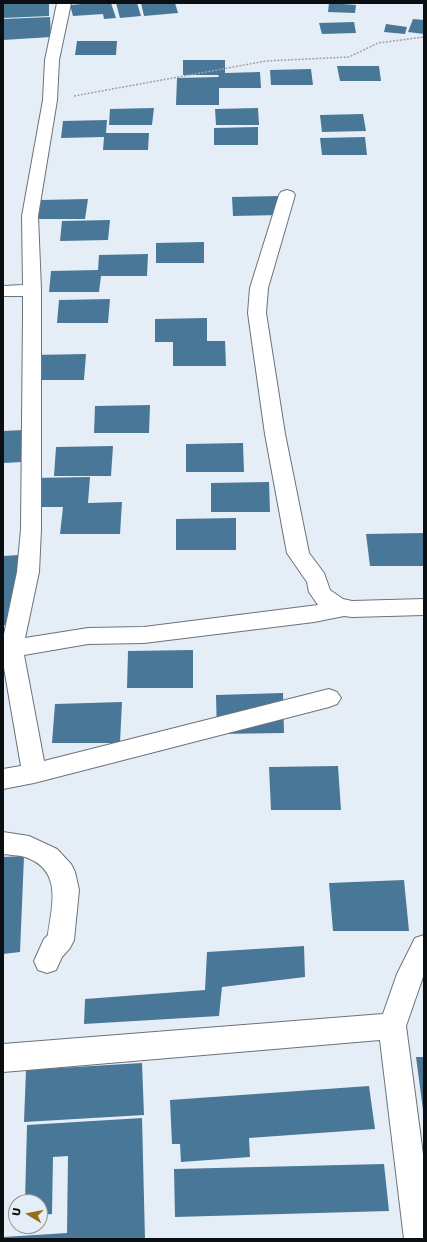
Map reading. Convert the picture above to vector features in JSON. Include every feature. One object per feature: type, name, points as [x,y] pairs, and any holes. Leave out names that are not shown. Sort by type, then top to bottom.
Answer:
[{"type":"street","points":[[34,773],[7,650],[28,572],[31,529],[32,290],[30,216],[50,100],[52,60],[64,3]]},
{"type":"street","points":[[287,195],[259,288],[257,313],[275,434],[298,553],[316,580],[321,594],[327,600],[342,608]]},
{"type":"street","points":[[3,291],[32,290]]},
{"type":"street","points":[[7,650],[88,636],[144,635],[263,622],[342,608],[424,607]]},
{"type":"street","points":[[3,779],[34,773],[329,698]]},
{"type":"street","points":[[3,843],[30,847],[48,857],[62,872],[66,890],[61,940],[53,948],[47,961]]},
{"type":"street","points":[[419,1239],[392,1026],[410,974],[424,947]]},
{"type":"street","points":[[3,1058],[392,1026]]},
{"type":"path","points":[[50,100],[266,61],[282,59],[349,57],[378,43],[424,37]]},
{"type":"building","points":[[3,3],[49,3],[49,16],[3,18]]},
{"type":"building","points":[[111,3],[116,18],[104,19],[103,14],[73,16],[70,5]]},
{"type":"building","points":[[116,3],[137,3],[141,16],[120,18]]},
{"type":"building","points":[[141,3],[175,3],[178,13],[144,16]]},
{"type":"building","points":[[329,3],[356,5],[355,13],[328,12]]},
{"type":"building","points":[[50,17],[51,37],[3,40],[3,19]]},
{"type":"building","points":[[413,19],[424,20],[424,34],[408,32]]},
{"type":"building","points":[[354,22],[356,33],[322,34],[319,23]]},
{"type":"building","points":[[386,24],[407,27],[405,34],[384,32]]},
{"type":"building","points":[[77,41],[117,41],[116,55],[75,55]]},
{"type":"building","points":[[183,60],[225,60],[225,73],[260,72],[261,88],[219,88],[219,105],[176,105],[177,78],[219,77],[218,75],[183,75]]},
{"type":"building","points":[[337,66],[379,66],[381,81],[340,81]]},
{"type":"building","points":[[311,69],[313,85],[271,85],[270,70]]},
{"type":"building","points":[[154,108],[152,125],[109,125],[110,109]]},
{"type":"building","points":[[258,108],[259,125],[216,125],[215,109]]},
{"type":"building","points":[[363,114],[366,131],[322,132],[320,115]]},
{"type":"building","points":[[107,120],[106,133],[149,133],[148,150],[103,150],[104,137],[61,138],[63,121]]},
{"type":"building","points":[[258,127],[258,145],[214,145],[214,128]]},
{"type":"building","points":[[365,137],[367,155],[322,155],[320,138]]},
{"type":"building","points":[[279,196],[280,215],[233,216],[232,197]]},
{"type":"building","points":[[88,199],[85,219],[38,219],[41,200]]},
{"type":"building","points":[[110,220],[108,240],[60,241],[62,221]]},
{"type":"building","points":[[204,242],[204,263],[156,263],[156,243]]},
{"type":"building","points":[[148,254],[147,276],[101,276],[99,292],[49,292],[51,271],[98,270],[99,255]]},
{"type":"building","points":[[110,299],[108,323],[57,323],[59,300]]},
{"type":"building","points":[[207,318],[207,341],[225,341],[226,366],[173,366],[173,342],[155,342],[155,319]]},
{"type":"building","points":[[86,354],[84,380],[30,380],[33,355]]},
{"type":"building","points":[[150,405],[149,433],[94,433],[95,406]]},
{"type":"building","points":[[24,430],[22,462],[3,463],[3,431]]},
{"type":"building","points":[[243,443],[244,472],[186,472],[186,444]]},
{"type":"building","points":[[113,446],[111,476],[54,476],[56,447]]},
{"type":"building","points":[[90,477],[88,503],[122,502],[120,534],[60,534],[63,507],[29,507],[32,478]]},
{"type":"building","points":[[269,482],[270,512],[211,512],[211,483]]},
{"type":"building","points":[[236,518],[236,550],[176,550],[176,519]]},
{"type":"building","points":[[424,533],[424,566],[370,566],[366,534]]},
{"type":"building","points":[[19,555],[19,624],[3,625],[3,556]]},
{"type":"building","points":[[193,650],[193,688],[127,688],[128,651]]},
{"type":"building","points":[[283,693],[284,733],[217,734],[216,695]]},
{"type":"building","points":[[122,702],[120,743],[52,743],[55,704]]},
{"type":"building","points":[[338,766],[341,810],[271,810],[269,767]]},
{"type":"building","points":[[24,856],[20,952],[3,954],[3,857]]},
{"type":"building","points":[[404,880],[409,931],[333,931],[329,883]]},
{"type":"building","points":[[304,946],[305,977],[222,987],[219,1016],[84,1024],[85,999],[205,990],[207,952]]},
{"type":"building","points":[[416,1057],[424,1057],[424,1110],[423,1110]]},
{"type":"building","points":[[142,1063],[144,1115],[24,1122],[26,1070]]},
{"type":"building","points":[[369,1086],[375,1129],[249,1138],[250,1157],[181,1162],[180,1144],[172,1144],[170,1100]]},
{"type":"building","points":[[142,1118],[145,1239],[3,1239],[3,1237],[67,1233],[68,1156],[53,1157],[52,1214],[48,1214],[48,1194],[25,1194],[27,1125]]},
{"type":"building","points":[[384,1164],[389,1211],[175,1217],[174,1169]]}]
